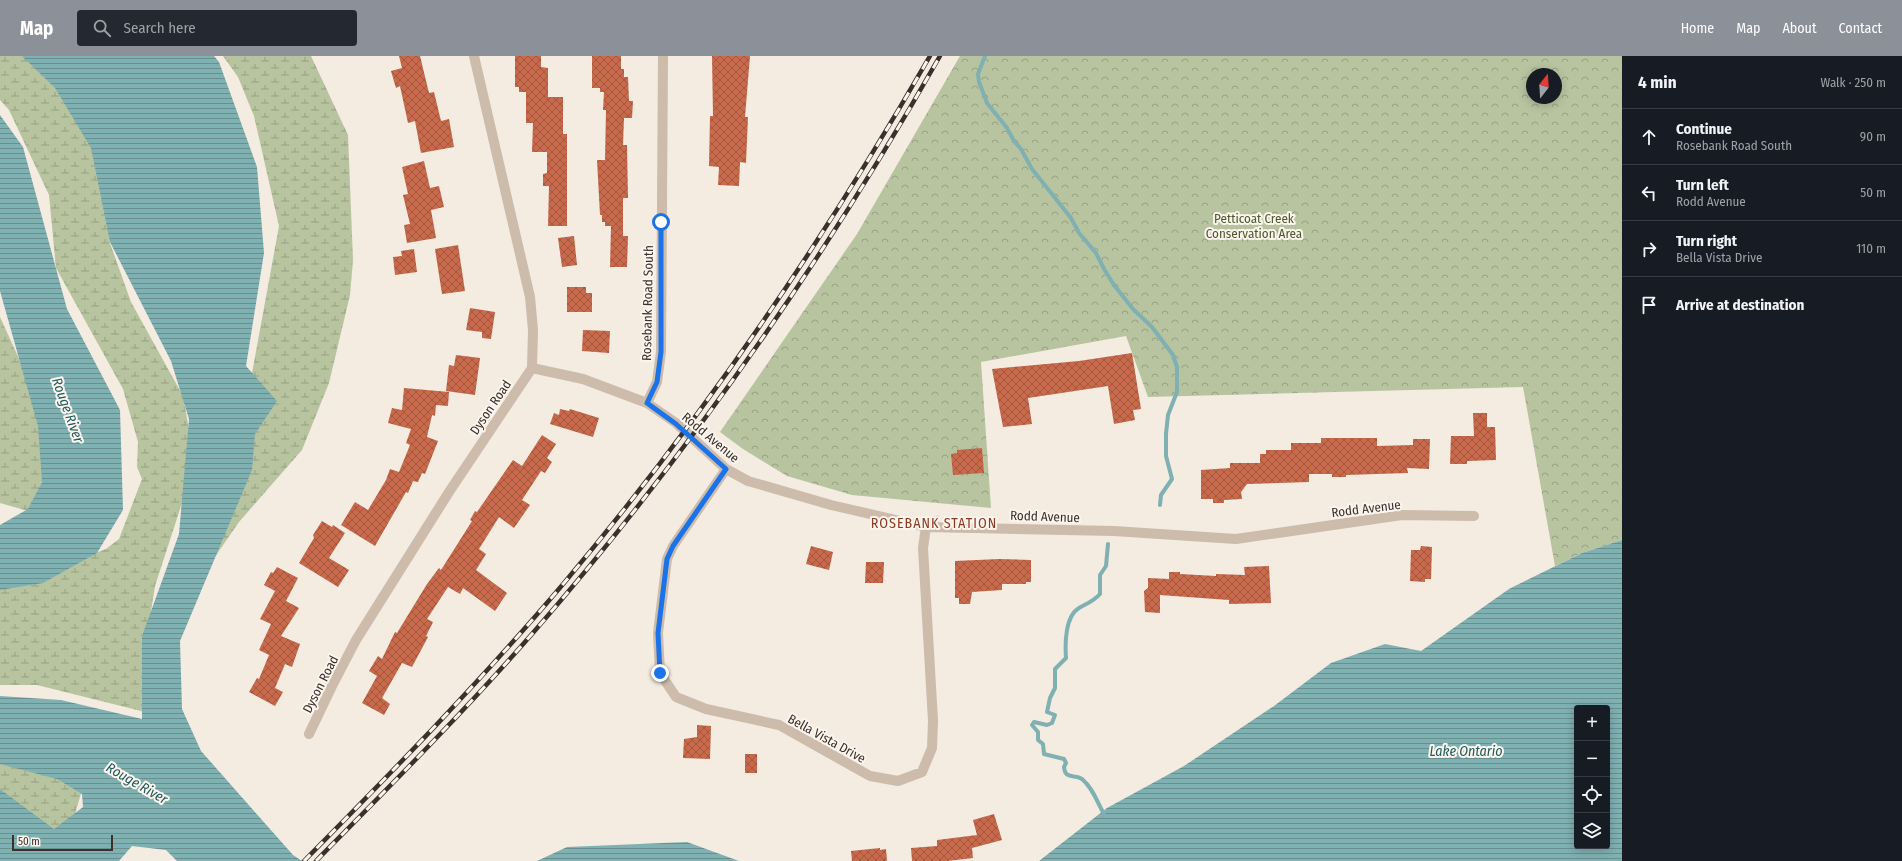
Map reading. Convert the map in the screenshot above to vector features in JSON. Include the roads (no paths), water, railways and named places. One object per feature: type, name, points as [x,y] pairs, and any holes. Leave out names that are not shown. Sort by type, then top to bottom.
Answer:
[{"type":"street","points":[[474,56],[530,297],[533,330],[532,368]]},
{"type":"street","name":"Rosebank Road South","points":[[647,403],[657,382],[661,352],[662,56]]},
{"type":"street","name":"Rodd Avenue","points":[[532,368],[584,379],[647,403],[676,424],[726,469],[748,481],[831,505],[926,526],[1114,531],[1236,539],[1402,515],[1474,516]]},
{"type":"street","name":"Dyson Road","points":[[309,734],[332,686],[360,634],[449,492],[532,368]]},
{"type":"street","name":"Bella Vista Drive","points":[[726,469],[673,546],[667,559],[658,633],[660,673],[676,697],[706,709],[779,725],[870,776],[898,781],[922,772],[932,748],[933,721],[923,548],[926,526]]},
{"type":"water","name":"Rouge River","points":[[22,56],[214,56],[219,62],[257,167],[264,253],[246,366],[277,401],[255,434],[252,470],[180,641],[182,709],[201,751],[293,855],[302,861],[177,861],[166,850],[132,846],[119,861],[0,861],[0,789],[54,829],[83,807],[82,794],[57,779],[0,764],[0,696],[61,700],[142,719],[142,636],[179,534],[189,419],[171,361],[110,242],[91,148],[55,88]]},
{"type":"water","name":"Rouge River","points":[[0,115],[23,147],[67,309],[120,410],[123,510],[97,553],[43,583],[0,590],[0,525],[28,509],[42,482],[38,426],[0,291]]},
{"type":"water","name":"Lake Ontario","points":[[1622,540],[1622,861],[1039,861],[1107,808],[1184,766],[1274,706],[1331,663],[1385,644],[1421,651],[1509,589],[1582,553]]},
{"type":"water","points":[[687,842],[739,861],[537,861],[567,847]]},
{"type":"waterway","points":[[985,56],[978,74],[979,82],[987,103],[1007,128],[1032,169],[1071,218],[1079,233],[1096,253],[1114,285],[1133,309],[1152,327],[1173,355],[1177,367],[1177,392],[1168,415],[1166,434],[1166,456],[1172,479],[1161,495],[1160,505]]},
{"type":"waterway","points":[[1105,816],[1092,791],[1086,783],[1082,779],[1066,774],[1064,767],[1066,763],[1064,759],[1044,754],[1043,744],[1038,740],[1038,732],[1032,725],[1034,722],[1047,725],[1052,723],[1055,715],[1047,712],[1050,698],[1055,688],[1055,669],[1066,658],[1068,624],[1074,612],[1100,594],[1100,575],[1106,566],[1108,544]]},
{"type":"railway","points":[[304,861],[404,759],[501,655],[564,583],[664,458],[759,328],[804,261],[847,194],[930,56]]},
{"type":"railway","points":[[316,861],[426,749],[506,663],[589,567],[645,498],[750,356],[800,282],[849,208],[940,56]]},
{"type":"district","name":"ROSEBANK STATION","points":[[934,523]]},
{"type":"park label","name":"Petticoat Creek Conservation Area","points":[[1254,226]]}]
